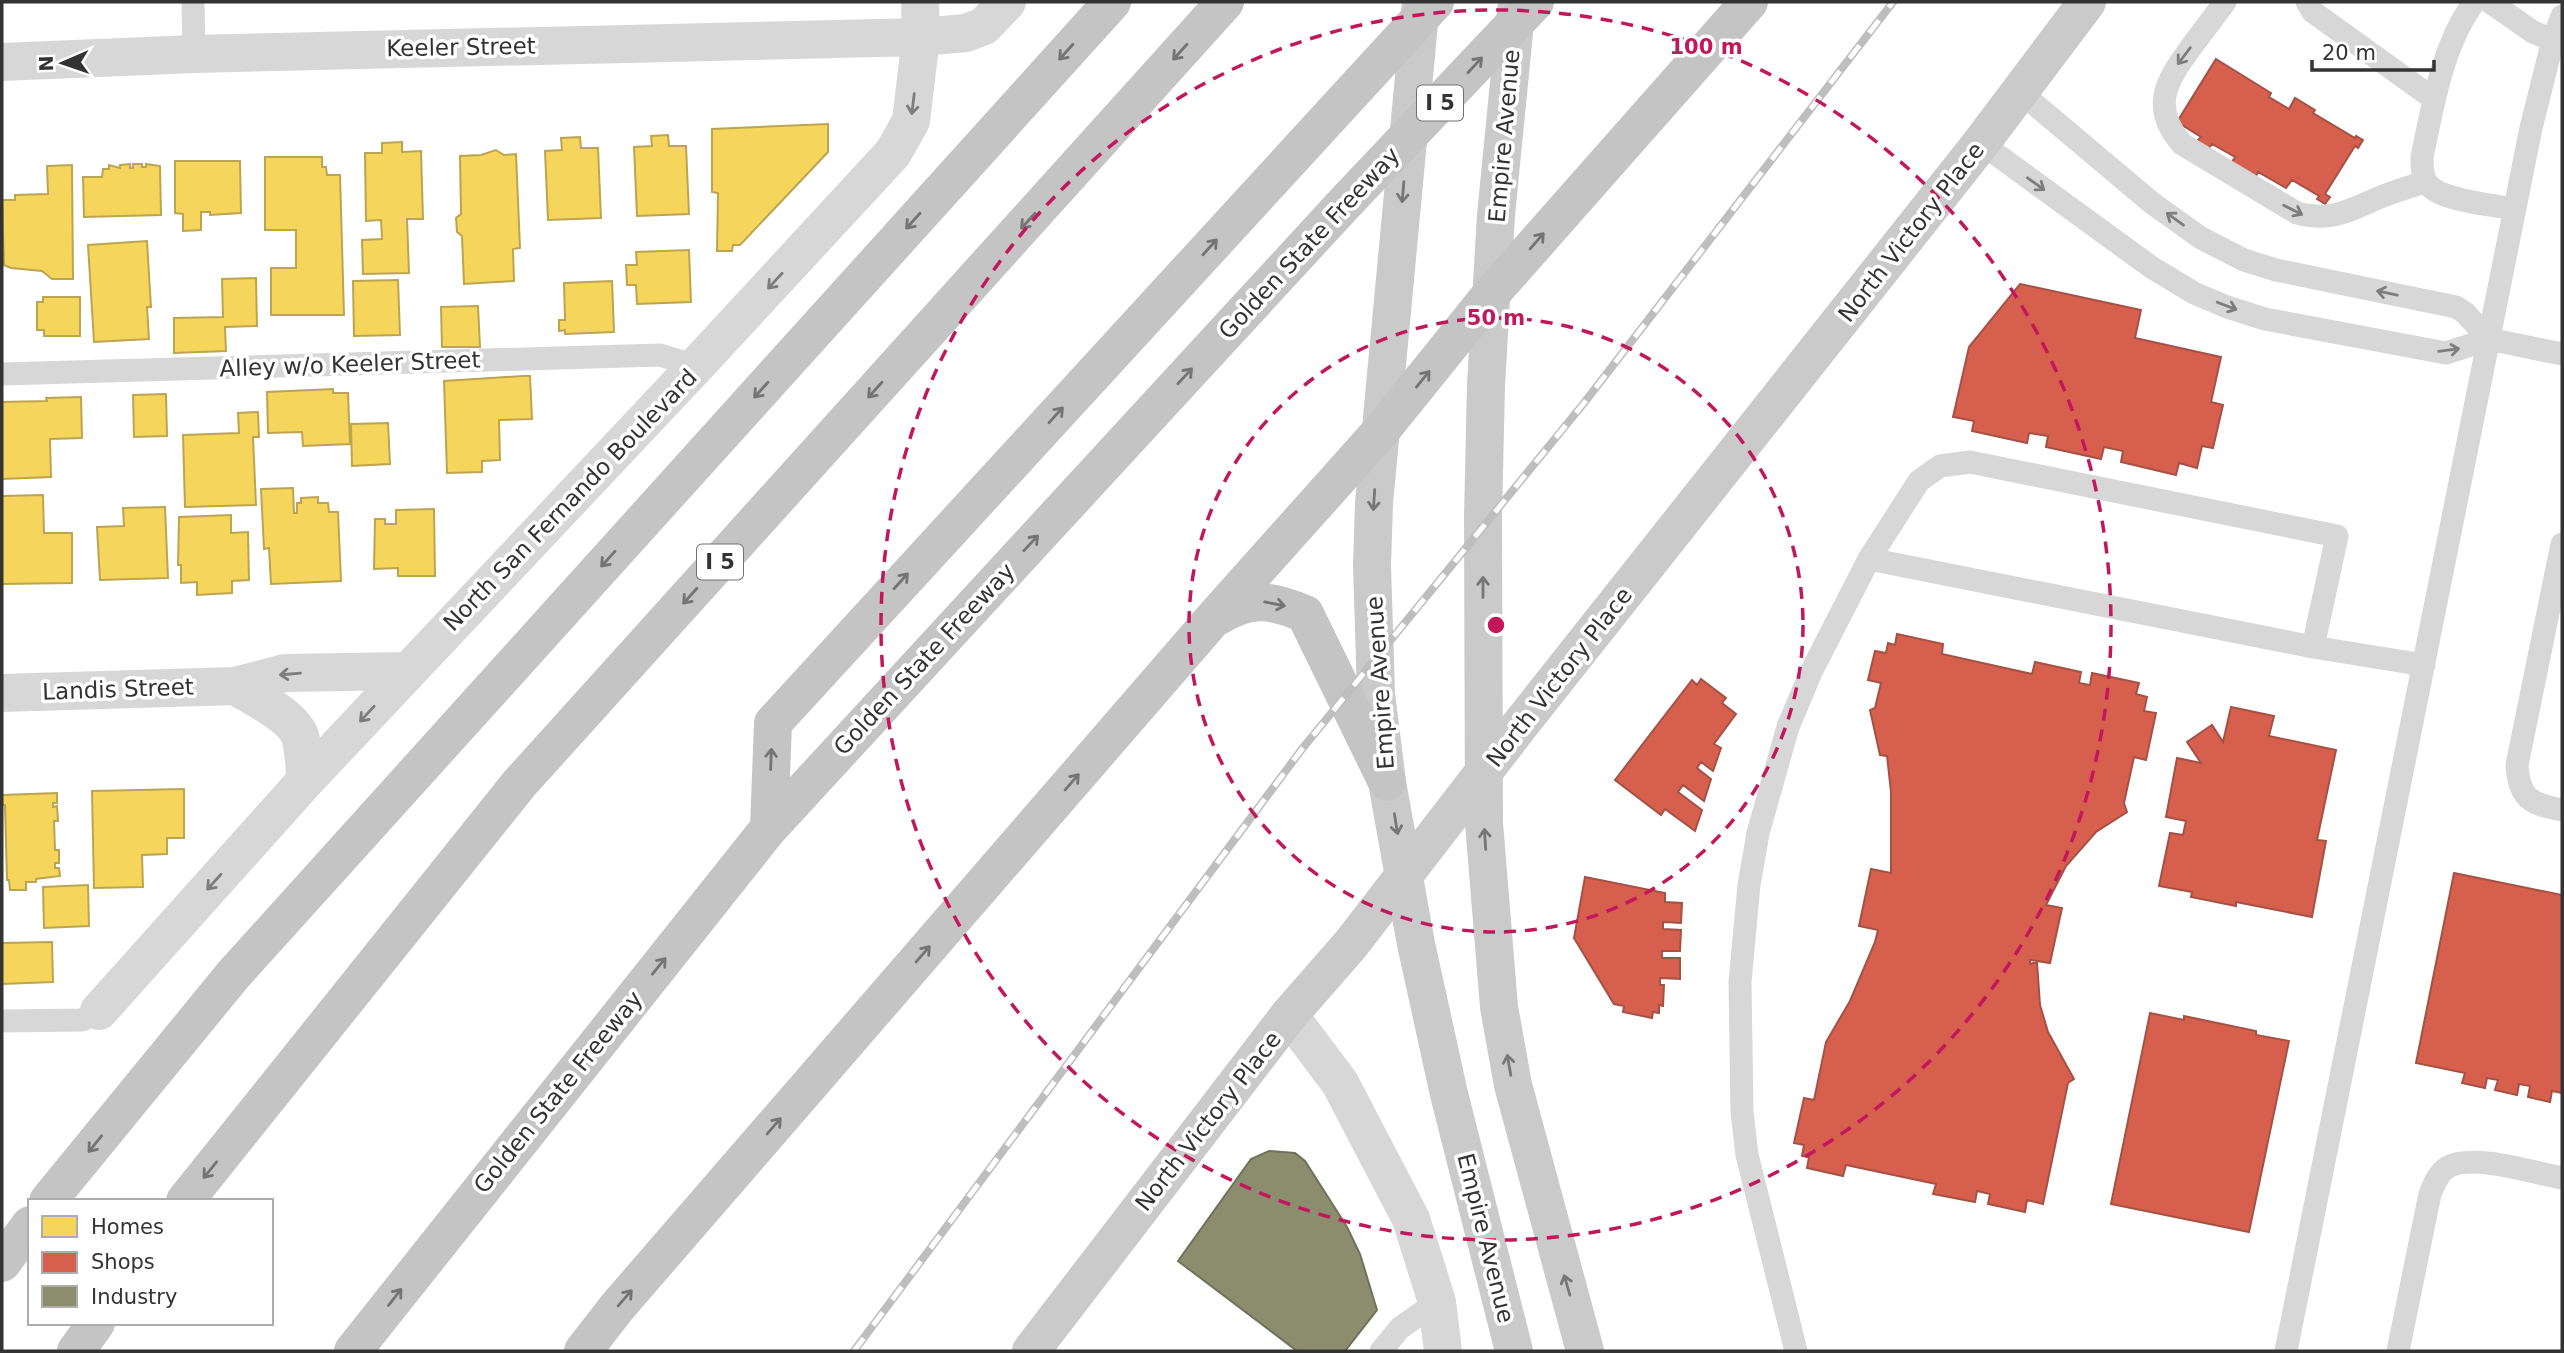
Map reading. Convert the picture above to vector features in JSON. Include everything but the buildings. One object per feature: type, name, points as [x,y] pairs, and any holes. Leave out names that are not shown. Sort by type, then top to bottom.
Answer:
[{"type":"highway","points":[[50,1199],[233,975],[1112,2]]},
{"type":"highway","name":"I 5","points":[[187,1199],[519,784],[1226,2]]},
{"type":"highway","points":[[769,828],[773,723],[1434,2]]},
{"type":"highway","name":"Golden State Freeway","points":[[353,1351],[769,828],[1344,204],[1535,2]]},
{"type":"highway","points":[[583,1351],[628,1295],[1212,620],[1380,432],[1492,293],[1749,2]]},
{"type":"highway","points":[[1212,620],[1235,606],[1253,602],[1271,602],[1304,614],[1387,782]]},
{"type":"highway","points":[[2,1263],[28,1228]]},
{"type":"highway","points":[[76,1351],[95,1325]]},
{"type":"main road","name":"Empire Avenue","points":[[1421,2],[1374,503],[1372,565],[1376,694],[1387,782],[1416,944],[1440,1053],[1514,1351]]},
{"type":"main road","name":"Empire Avenue","points":[[1517,2],[1496,215],[1486,385],[1484,823],[1499,1007],[1513,1085],[1585,1351]]},
{"type":"main road","name":"North Victory Place","points":[[1031,1351],[1289,1015],[1352,944],[1520,725],[1981,144],[2087,2]]},
{"type":"street","points":[[920,19],[966,33],[985,26],[1007,2]]},
{"type":"street","name":"Keeler Street","points":[[2,62],[920,19]]},
{"type":"street","name":"North San Fernando Boulevard","points":[[99,1011],[306,780],[893,153],[911,121],[920,19]]},
{"type":"street","name":"Landis Street","points":[[2,692],[234,686],[285,673],[407,671]]},
{"type":"street","points":[[234,686],[270,707],[293,725],[300,736],[306,780]]},
{"type":"street","points":[[1289,1015],[1340,1083],[1411,1219],[1437,1302],[1443,1351]]},
{"type":"lane","points":[[193,2],[194,54]]},
{"type":"lane","points":[[2225,2],[2171,74],[2165,92],[2164,110],[2170,130],[2182,144],[2297,214],[2313,218],[2344,214],[2425,182]]},
{"type":"lane","points":[[2307,2],[2313,12],[2434,99]]},
{"type":"lane","points":[[2474,2],[2454,37],[2434,99],[2422,157],[2425,182],[2444,195],[2515,209]]},
{"type":"lane","points":[[2490,2],[2533,32],[2553,40]]},
{"type":"lane","points":[[2286,1351],[2490,340],[2530,128],[2562,16]]},
{"type":"lane","points":[[2020,92],[2152,203],[2201,238],[2244,260],[2276,270],[2456,307],[2490,340]]},
{"type":"lane","points":[[1981,144],[2151,267],[2194,293],[2227,307],[2265,319],[2446,353],[2490,340],[2562,354]]},
{"type":"lane","name":"Alley w/o Keeler Street","points":[[2,374],[660,355],[696,366]]},
{"type":"lane","points":[[1796,1351],[1747,1155],[1742,1112],[1740,1045],[1744,935],[1749,885],[1758,833],[1788,727],[1811,671],[1869,559],[1912,490],[1928,472],[1940,466],[1970,463],[2337,536],[2313,647]]},
{"type":"lane","points":[[2562,544],[2517,765],[2521,791],[2530,801],[2562,810]]},
{"type":"lane","points":[[1869,559],[2313,647],[2424,665]]},
{"type":"lane","points":[[2,1021],[82,1020],[99,1011]]},
{"type":"lane","points":[[2398,1351],[2430,1194],[2436,1180],[2447,1167],[2478,1162],[2562,1178]]},
{"type":"lane","points":[[1381,1351],[1400,1328],[1437,1302]]},
{"type":"railway","points":[[854,1351],[1302,749],[1584,403],[1893,2]]}]
